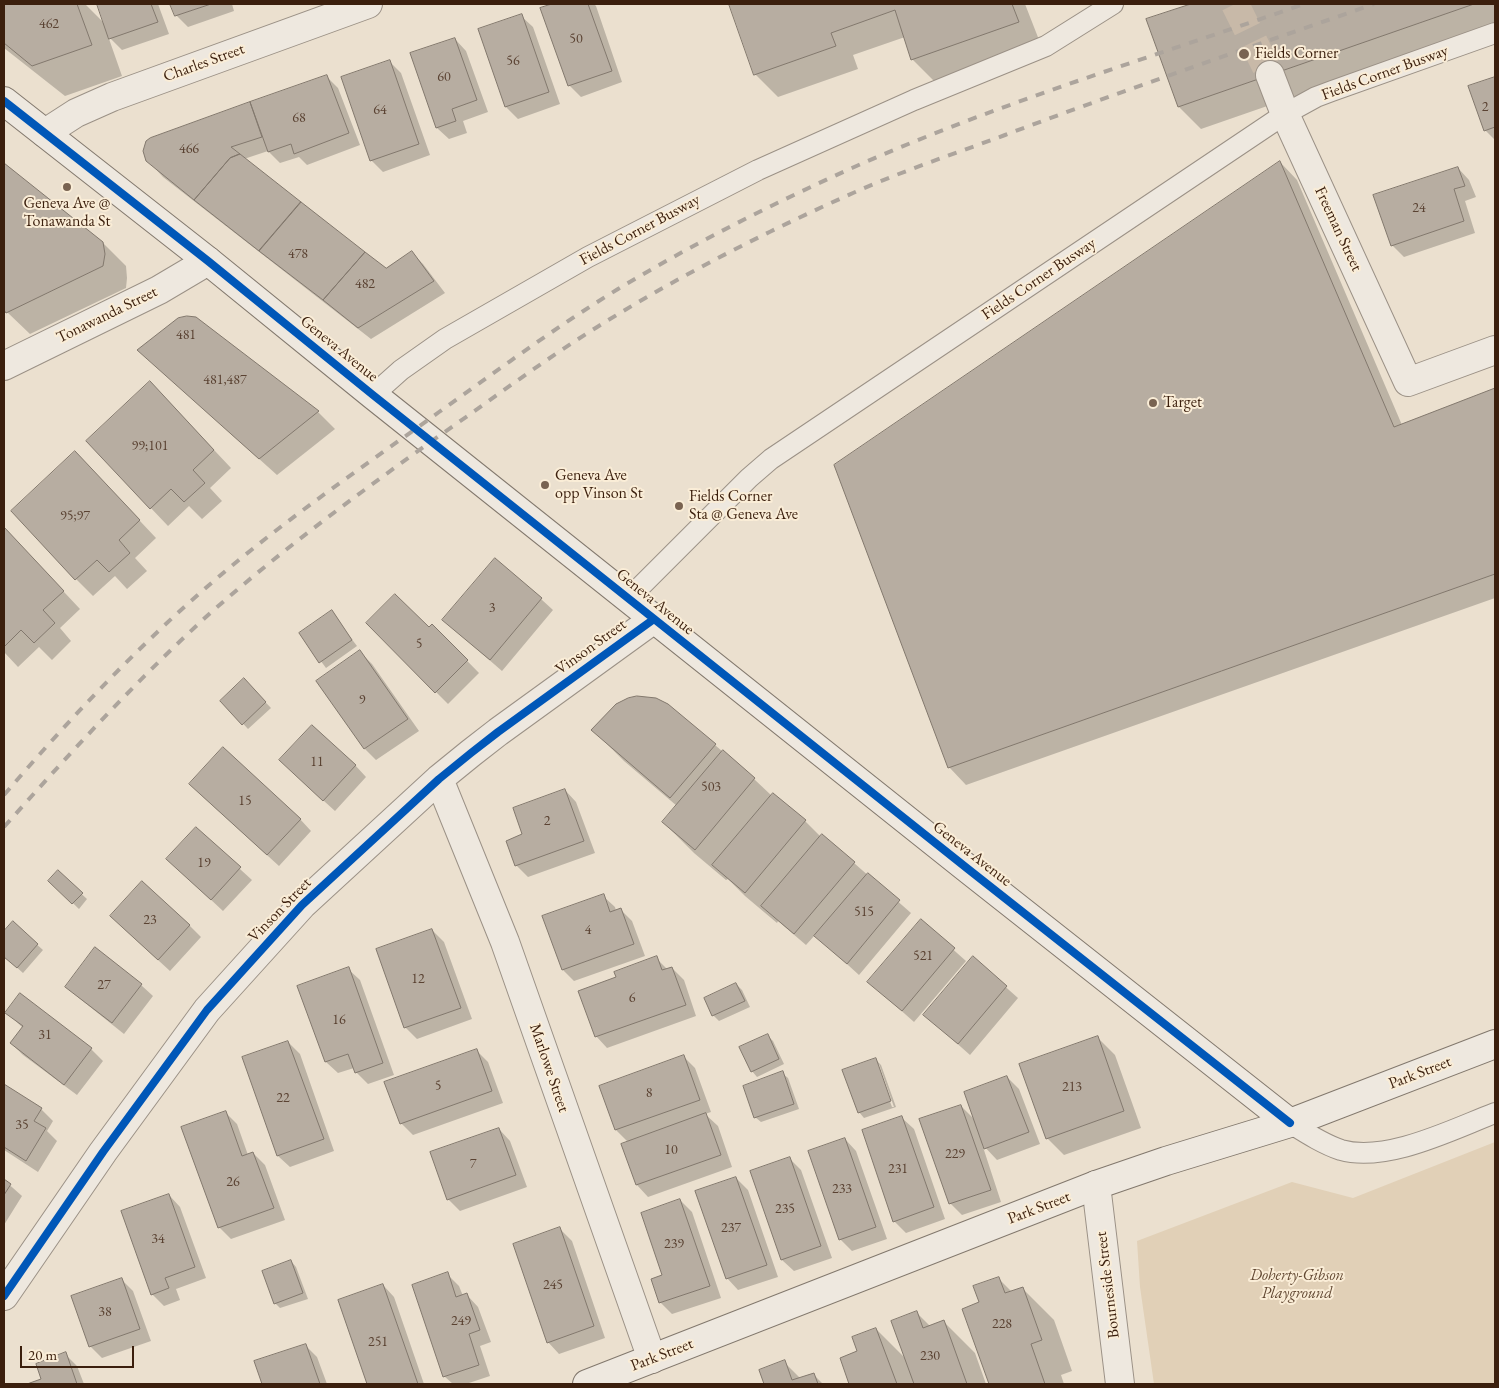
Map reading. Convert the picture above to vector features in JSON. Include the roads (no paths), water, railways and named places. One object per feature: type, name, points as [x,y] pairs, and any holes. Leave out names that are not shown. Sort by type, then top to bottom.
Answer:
[{"type":"street","name":"Charles Street","points":[[45,133],[76,113],[112,97],[368,4]]},
{"type":"street","name":"Freeman Street","points":[[1270,75],[1285,114],[1408,382],[1495,350]]},
{"type":"street","name":"Geneva Avenue","points":[[4,101],[208,261],[373,395],[1290,1123]]},
{"type":"street","name":"Tonawanda Street","points":[[4,366],[159,290],[208,261]]},
{"type":"street","name":"Vinson Street","points":[[4,1296],[102,1152],[207,1010],[302,905],[439,778],[498,732],[654,618]]},
{"type":"street","name":"Marlowe Street","points":[[439,778],[505,942],[652,1359]]},
{"type":"street","name":"Park Street","points":[[587,1384],[1096,1186],[1166,1161],[1290,1123],[1495,1044]]},
{"type":"street","name":"Bourneside Street","points":[[1096,1186],[1120,1384]]},
{"type":"lane","name":"Fields Corner Busway","points":[[373,395],[408,365],[445,339],[588,257],[704,196],[774,163],[923,97],[1046,46],[1113,4]]},
{"type":"lane","name":"Fields Corner Busway","points":[[629,598],[771,458],[1285,114],[1316,97],[1495,33]]},
{"type":"lane","points":[[1290,1123],[1342,1150],[1371,1152],[1392,1150],[1411,1145],[1495,1112]]},
{"type":"tunnel","points":[[1235,4],[1270,75]]},
{"type":"railway","points":[[4,795],[60,731],[119,669],[181,610],[245,555],[317,500],[505,365],[572,318],[618,289],[704,240],[763,210],[907,144],[1019,102],[1304,4]]},
{"type":"railway","points":[[4,827],[128,693],[180,641],[263,568],[409,457],[549,359],[618,314],[684,276],[751,241],[872,185],[1097,101],[1374,4]]},
{"type":"place","name":"Fields Corner","points":[[1244,54]]},
{"type":"place","name":"Geneva Ave @ Tonawanda St","points":[[67,187]]},
{"type":"place","name":"Target","points":[[1153,403]]},
{"type":"place","name":"Geneva Ave opp Vinson St","points":[[545,485]]},
{"type":"place","name":"Fields Corner Sta @ Geneva Ave","points":[[679,506]]},
{"type":"park label","name":"Doherty-Gibson Playground","points":[[1297,1285]]}]
